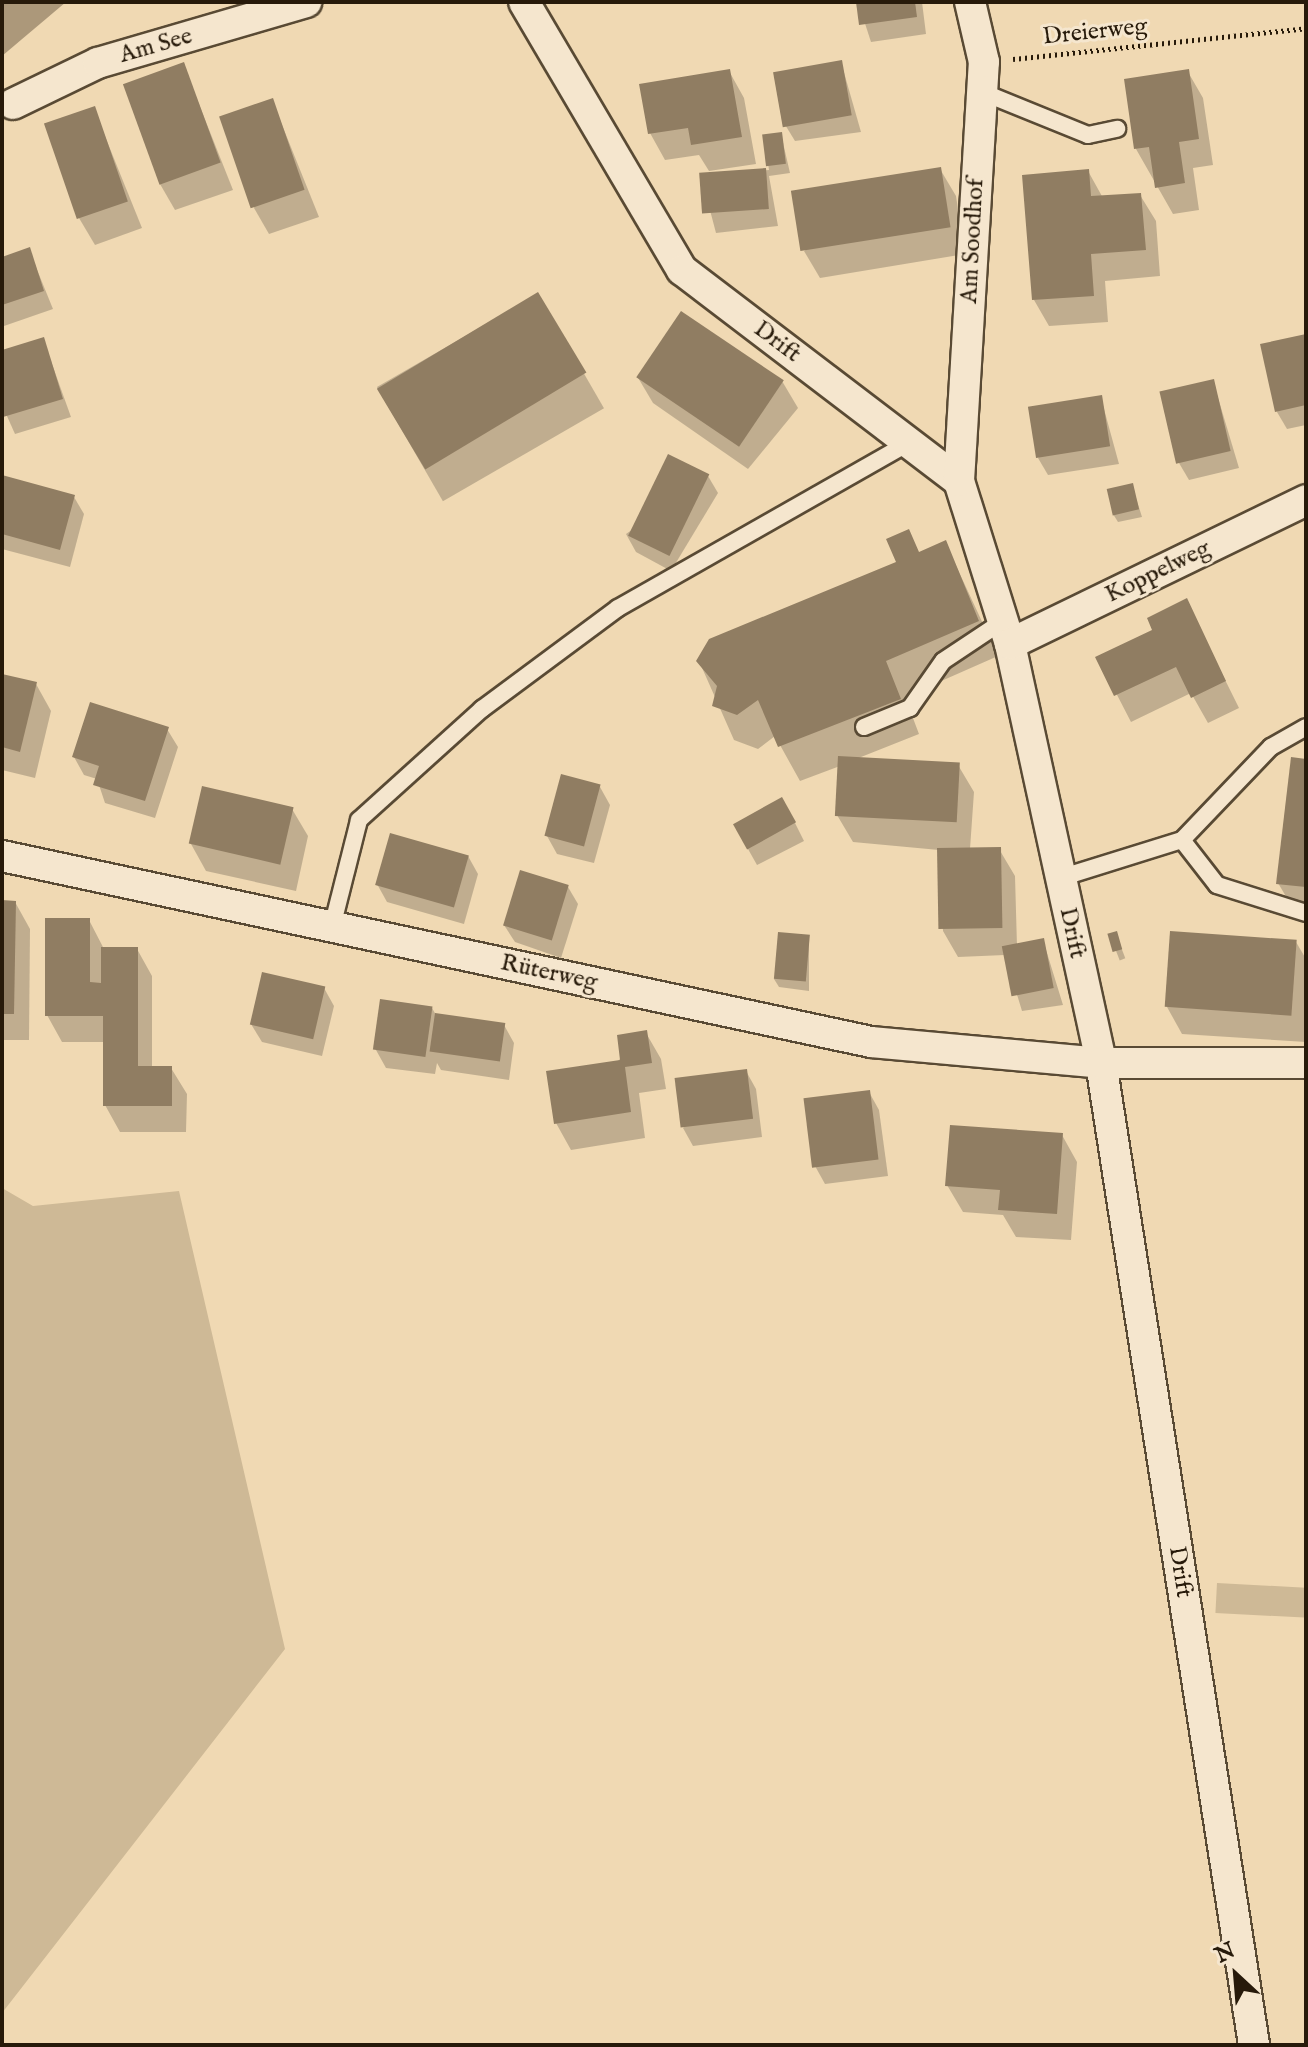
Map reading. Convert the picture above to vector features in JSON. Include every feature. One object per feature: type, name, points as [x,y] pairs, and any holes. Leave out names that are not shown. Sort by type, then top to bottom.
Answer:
[{"type":"street","name":"Am See","points":[[13,104],[98,63],[306,2]]},
{"type":"street","name":"Drift","points":[[524,2],[682,270],[959,481],[1006,632],[1101,1063],[1254,2045]]},
{"type":"street","name":"Am Soodhof","points":[[959,481],[984,62],[970,2]]},
{"type":"street","name":"Koppelweg","points":[[1006,632],[1306,500]]},
{"type":"street","name":"Rüterweg","points":[[2,856],[871,1042],[1101,1063],[1306,1063]]},
{"type":"lane","points":[[982,92],[1088,135],[1117,129]]},
{"type":"lane","points":[[332,927],[359,820],[482,709],[618,608],[909,443]]},
{"type":"lane","points":[[864,727],[910,708],[943,661],[1006,632]]},
{"type":"lane","points":[[1060,878],[1182,840],[1271,747],[1306,727]]},
{"type":"lane","points":[[1182,840],[1217,885],[1306,913]]},
{"type":"path","name":"Dreierweg","points":[[984,62],[1306,28]]},
{"type":"shaded area","points":[[2,2],[66,2],[2,56]]},
{"type":"shaded area","points":[[2,1188],[33,1206],[179,1191],[285,1649],[2,2013]]},
{"type":"shaded area","points":[[1217,1583],[1306,1588],[1304,1618],[1215,1613]]},
{"type":"building","points":[[856,2],[915,2],[917,17],[859,25]]},
{"type":"building","points":[[842,60],[852,115],[783,127],[773,72]]},
{"type":"building","points":[[184,62],[221,163],[160,185],[123,84]]},
{"type":"building","points":[[730,69],[742,137],[691,145],[688,128],[648,134],[639,84]]},
{"type":"building","points":[[1189,69],[1199,139],[1179,142],[1185,183],[1155,188],[1149,147],[1134,149],[1124,79]]},
{"type":"building","points":[[273,98],[305,190],[251,208],[219,117]]},
{"type":"building","points":[[95,106],[128,201],[77,219],[44,124]]},
{"type":"building","points":[[782,132],[786,164],[766,166],[762,134]]},
{"type":"building","points":[[941,167],[951,227],[800,251],[791,191]]},
{"type":"building","points":[[766,168],[769,209],[702,214],[699,173]]},
{"type":"building","points":[[1089,169],[1091,196],[1141,193],[1146,250],[1091,254],[1094,296],[1032,300],[1022,175]]},
{"type":"building","points":[[30,247],[44,291],[2,305],[2,257]]},
{"type":"building","points":[[538,292],[586,373],[425,469],[377,389]]},
{"type":"building","points":[[681,311],[784,380],[739,447],[636,377]]},
{"type":"building","points":[[1306,334],[1306,405],[1275,412],[1260,344]]},
{"type":"building","points":[[44,337],[63,399],[3,417],[2,350]]},
{"type":"building","points":[[1214,379],[1231,451],[1176,464],[1159,392]]},
{"type":"building","points":[[1102,395],[1110,446],[1036,458],[1028,407]]},
{"type":"building","points":[[668,454],[709,474],[669,556],[628,536]]},
{"type":"building","points":[[2,475],[75,495],[60,550],[2,534]]},
{"type":"building","points":[[1133,483],[1139,509],[1113,515],[1107,489]]},
{"type":"building","points":[[909,529],[919,552],[946,540],[979,621],[886,661],[901,699],[778,747],[758,700],[737,715],[712,706],[717,686],[696,661],[709,639],[896,562],[886,539]]},
{"type":"building","points":[[1187,598],[1226,681],[1191,698],[1176,667],[1114,696],[1095,657],[1152,630],[1147,618]]},
{"type":"building","points":[[2,674],[37,682],[20,752],[2,747]]},
{"type":"building","points":[[90,702],[169,727],[145,801],[93,785],[99,766],[72,757]]},
{"type":"building","points":[[838,756],[960,762],[957,822],[835,816]]},
{"type":"building","points":[[1291,757],[1306,759],[1306,887],[1276,884]]},
{"type":"building","points":[[561,774],[601,785],[584,846],[544,836]]},
{"type":"building","points":[[202,786],[294,807],[280,865],[189,843]]},
{"type":"building","points":[[782,797],[796,822],[747,850],[733,824]]},
{"type":"building","points":[[390,833],[469,856],[454,908],[375,885]]},
{"type":"building","points":[[1001,847],[1002,928],[938,929],[937,848]]},
{"type":"building","points":[[520,870],[569,885],[552,940],[503,925]]},
{"type":"building","points":[[2,900],[16,901],[14,1014],[2,1014]]},
{"type":"building","points":[[45,918],[90,918],[90,982],[101,983],[101,947],[138,947],[138,1066],[172,1066],[172,1106],[103,1106],[103,1016],[45,1016]]},
{"type":"building","points":[[1117,931],[1122,949],[1113,952],[1107,934]]},
{"type":"building","points":[[1170,931],[1297,940],[1291,1016],[1165,1007]]},
{"type":"building","points":[[778,932],[810,935],[806,982],[774,979]]},
{"type":"building","points":[[1044,938],[1054,988],[1012,996],[1002,946]]},
{"type":"building","points":[[262,972],[325,987],[313,1039],[250,1025]]},
{"type":"building","points":[[380,999],[432,1006],[425,1057],[373,1050]]},
{"type":"building","points":[[435,1013],[505,1023],[500,1062],[430,1052]]},
{"type":"building","points":[[647,1030],[652,1063],[625,1067],[631,1112],[554,1124],[546,1071],[620,1060],[617,1035]]},
{"type":"building","points":[[747,1069],[753,1119],[681,1128],[675,1078]]},
{"type":"building","points":[[870,1090],[879,1159],[812,1168],[803,1098]]},
{"type":"building","points":[[950,1125],[1063,1133],[1057,1214],[998,1210],[1000,1190],[945,1186]]}]
